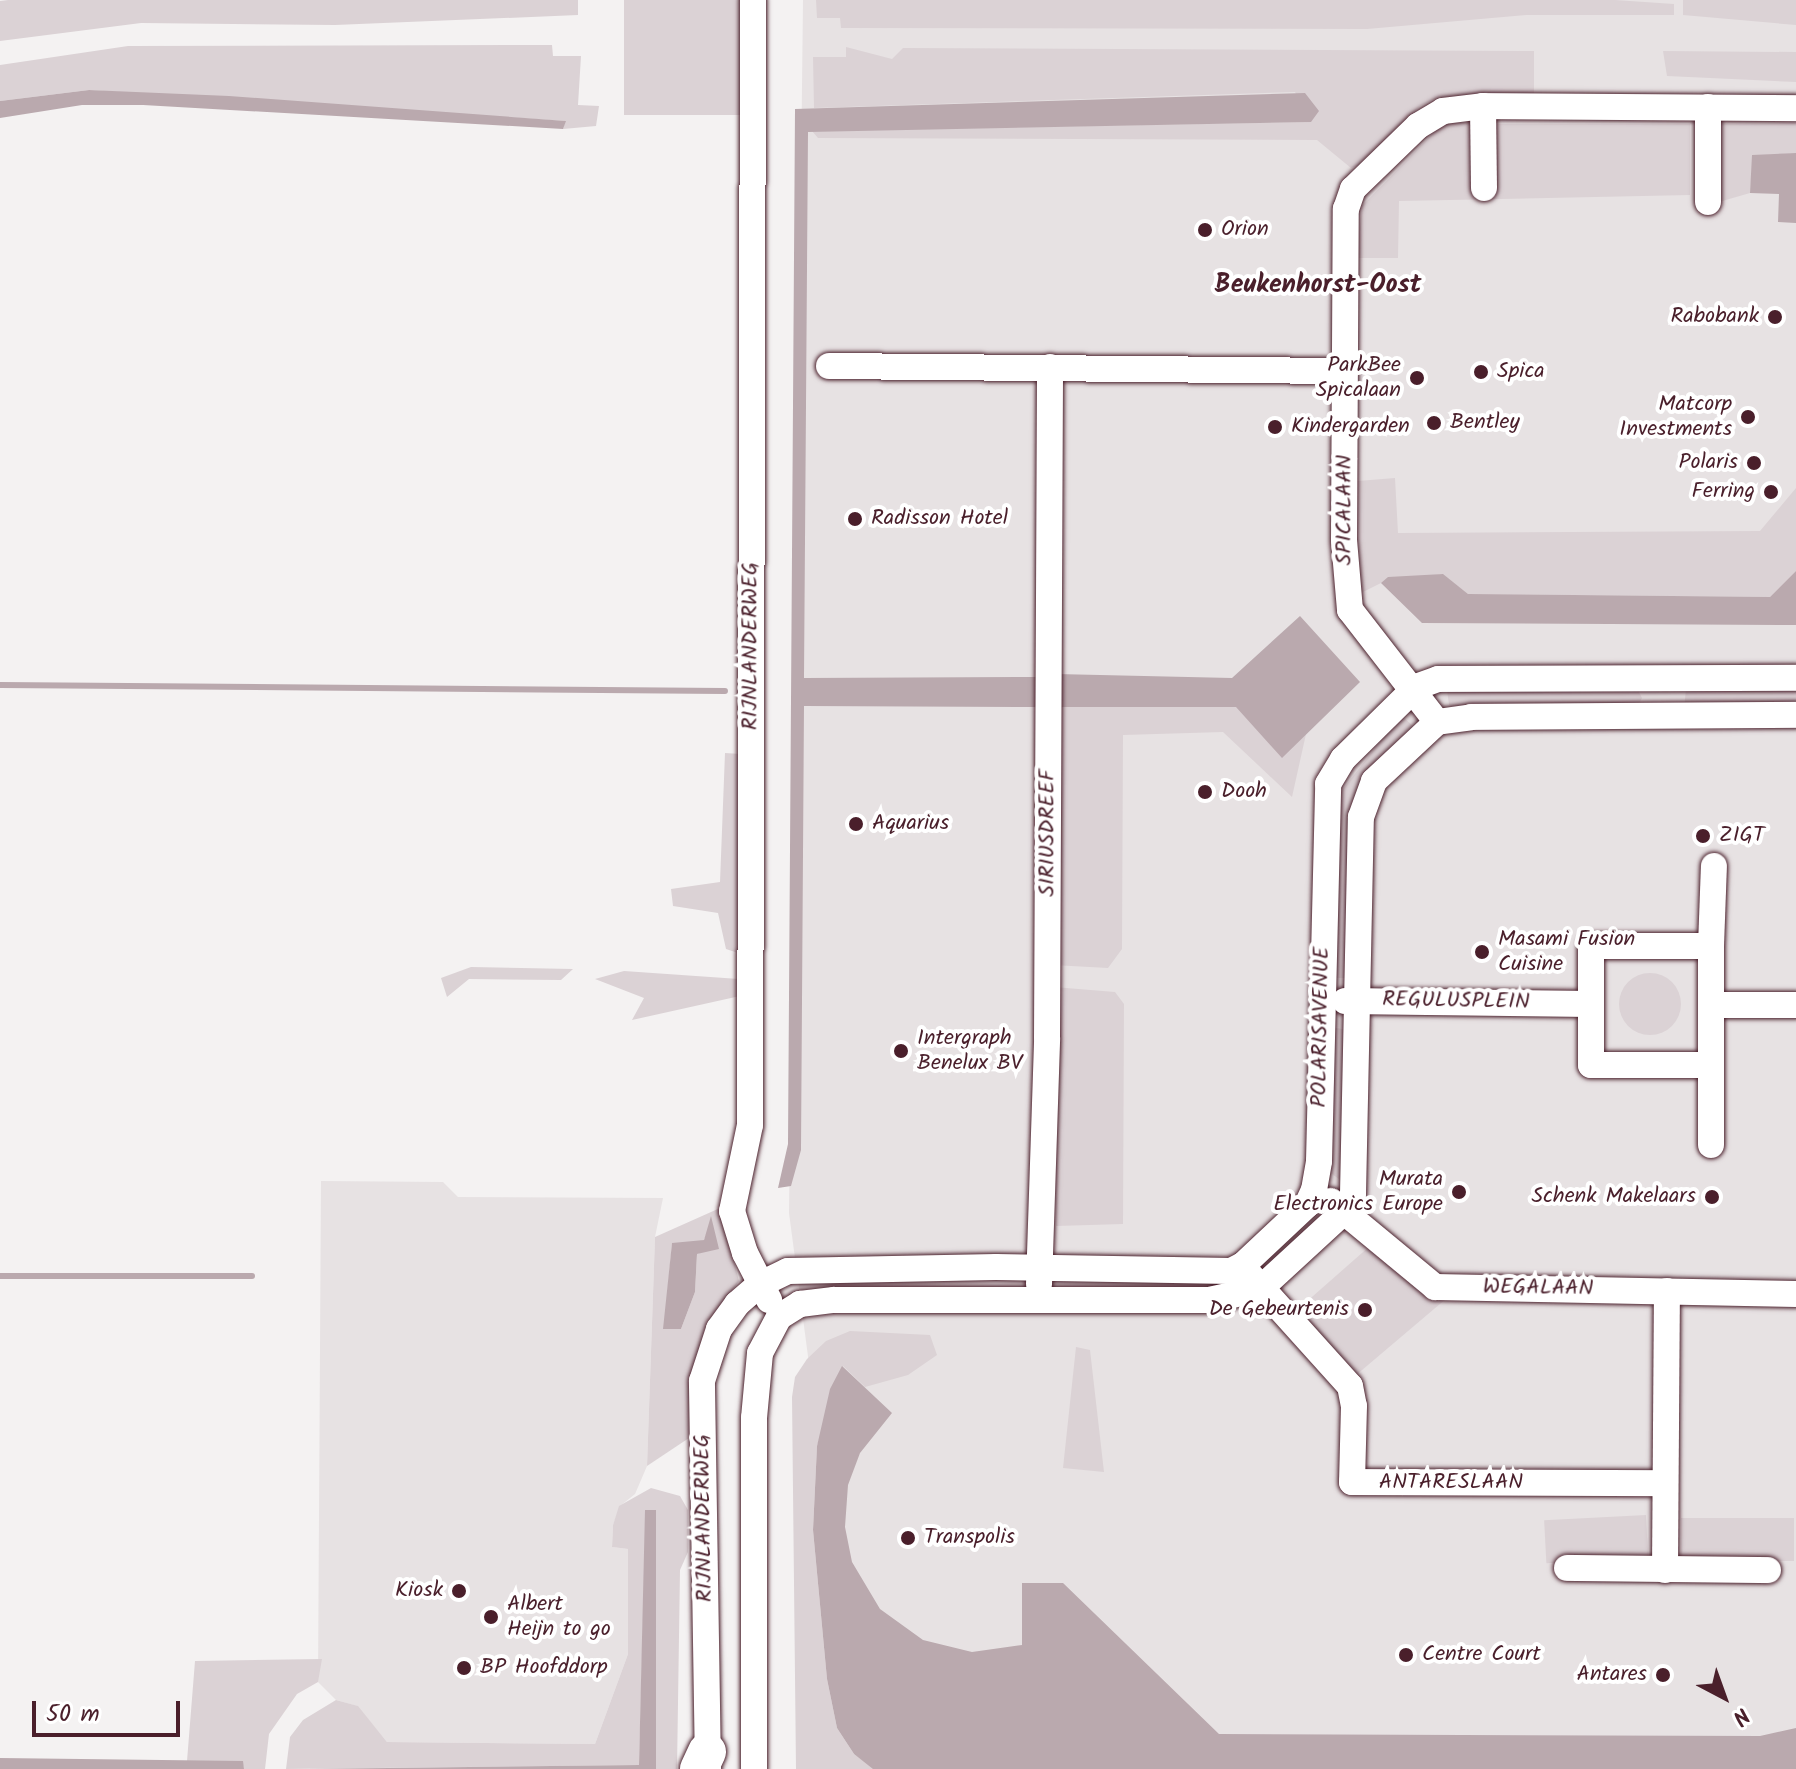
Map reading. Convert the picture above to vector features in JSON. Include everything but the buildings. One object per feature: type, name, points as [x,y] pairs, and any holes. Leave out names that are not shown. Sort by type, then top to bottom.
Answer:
[{"type":"street","name":"RIJNLANDERWEG","points":[[753,0],[750,1125],[732,1211],[759,1285],[779,1317]]},
{"type":"street","points":[[1483,106],[1484,188]]},
{"type":"street","name":"SPICALAAN","points":[[1437,722],[1416,687],[1350,610],[1344,569],[1346,209],[1353,189],[1418,126],[1443,111],[1483,106],[1796,108]]},
{"type":"street","points":[[1708,107],[1708,202]]},
{"type":"street","points":[[829,366],[1345,371]]},
{"type":"street","name":"SIRIUSDREEF","points":[[1039,1299],[1047,1038],[1050,367]]},
{"type":"street","points":[[1416,687],[1470,677],[1796,678]]},
{"type":"street","points":[[1657,716],[1659,677]]},
{"type":"street","name":"POLARISAVENUE","points":[[1314,1190],[1319,1161],[1328,784],[1343,759],[1416,687]]},
{"type":"street","points":[[1437,722],[1471,717],[1796,715]]},
{"type":"street","name":"POLARISAVENUE","points":[[1346,1210],[1357,1160],[1361,817],[1374,781],[1437,722]]},
{"type":"street","points":[[1711,1145],[1714,866]]},
{"type":"street","points":[[1711,946],[1591,946],[1591,1065],[1711,1065]]},
{"type":"street","name":"REGULUSPLEIN","points":[[1321,1001],[1591,1004]]},
{"type":"street","points":[[1711,1005],[1796,1005]]},
{"type":"street","points":[[759,1285],[788,1271],[1039,1268],[1231,1271],[1243,1265],[1307,1205],[1314,1190]]},
{"type":"street","name":"WEGALAAN","points":[[1314,1190],[1346,1210],[1435,1287],[1796,1294]]},
{"type":"street","points":[[754,1769],[754,1418],[760,1353],[779,1317],[800,1304],[834,1300],[1209,1300],[1260,1289],[1346,1210]]},
{"type":"street","name":"ANTARESLAAN","points":[[1243,1265],[1260,1289],[1350,1386],[1354,1406],[1352,1482],[1664,1483]]},
{"type":"street","name":"RIJNLANDERWEG","points":[[705,1763],[702,1381],[719,1329],[759,1285]]},
{"type":"street","points":[[1665,1570],[1667,1291]]},
{"type":"street","points":[[1567,1568],[1768,1570]]},
{"type":"shaded area","points":[[578,0],[578,15],[335,25],[141,23],[0,41],[0,1]]},
{"type":"shaded area","points":[[624,0],[742,0],[742,115],[624,115]]},
{"type":"shaded area","points":[[803,0],[1796,0],[1796,1744],[1355,1769],[848,1658],[789,1213]]},
{"type":"shaded area","points":[[816,0],[1615,0],[1674,4],[1674,15],[1526,15],[1367,29],[841,28],[840,18],[817,18]]},
{"type":"shaded area","points":[[1683,0],[1796,0],[1796,25],[1683,15]]},
{"type":"shaded area","points":[[552,45],[553,56],[581,56],[578,105],[599,106],[596,126],[563,129],[565,121],[89,90],[0,101],[0,65],[128,46]]},
{"type":"shaded area","points":[[846,47],[892,59],[903,48],[1534,51],[1534,98],[1434,99],[1420,106],[1360,165],[1351,168],[1317,140],[818,138],[812,131],[1311,122],[1295,92],[814,108],[813,57],[846,57]]},
{"type":"shaded area","points":[[1663,51],[1796,52],[1796,82],[1667,76]]},
{"type":"shaded area","points":[[89,90],[229,96],[566,121],[563,129],[143,105],[82,105],[0,118],[0,101]]},
{"type":"shaded area","points":[[1305,93],[1319,111],[1311,122],[808,132],[804,678],[1037,677],[1037,707],[804,706],[801,1150],[791,1186],[778,1188],[788,1144],[795,109]]},
{"type":"shaded area","points":[[1443,123],[1471,123],[1471,190],[1495,191],[1494,124],[1690,124],[1690,195],[1399,201],[1398,258],[1357,258],[1362,206]]},
{"type":"shaded area","points":[[1796,123],[1796,153],[1753,156],[1750,193],[1712,204],[1716,124]]},
{"type":"shaded area","points":[[1796,153],[1796,223],[1778,222],[1779,194],[1750,193],[1752,155]]},
{"type":"shaded area","points":[[1395,478],[1398,533],[1760,531],[1796,488],[1796,571],[1770,597],[1468,594],[1442,574],[1381,583],[1359,594],[1358,481]]},
{"type":"shaded area","points":[[1796,571],[1796,625],[1422,623],[1381,583],[1388,577],[1443,574],[1468,594],[1770,597]]},
{"type":"shaded area","points":[[1300,616],[1360,682],[1282,758],[1236,707],[1055,707],[1056,674],[1232,678]]},
{"type":"shaded area","points":[[1637,688],[1642,698],[1636,709],[1463,709],[1449,705],[1447,690]]},
{"type":"shaded area","points":[[1796,688],[1796,711],[1684,709],[1686,689]]},
{"type":"shaded area","points":[[1055,707],[1237,707],[1282,757],[1306,734],[1292,797],[1223,732],[1123,735],[1122,949],[1108,968],[1053,965]]},
{"type":"shaded area","points":[[1401,715],[1414,727],[1362,783],[1353,978],[1328,978],[1336,798]]},
{"type":"shaded area","points":[[725,753],[741,754],[741,954],[726,949],[718,913],[673,906],[671,889],[720,882]]},
{"type":"shaded area","points":[[471,967],[573,969],[561,980],[469,979],[447,997],[441,978]]},
{"type":"shaded area","points":[[624,971],[739,979],[740,996],[632,1020],[644,998],[595,979]]},
{"type":"shaded area","points":[[1644,973],[1656,973],[1672,982],[1679,992],[1679,1016],[1672,1026],[1656,1035],[1644,1035],[1624,1021],[1619,1010],[1619,998],[1633,978]]},
{"type":"shaded area","points":[[1054,987],[1115,992],[1124,1004],[1123,1224],[1056,1226]]},
{"type":"shaded area","points":[[1330,1027],[1349,1030],[1343,1182],[1328,1171]]},
{"type":"shaded area","points":[[321,1181],[443,1182],[458,1197],[663,1198],[655,1237],[647,1466],[635,1494],[620,1506],[613,1525],[612,1547],[628,1549],[628,1654],[595,1744],[387,1742],[357,1706],[336,1700],[318,1682]]},
{"type":"shaded area","points":[[720,1208],[739,1281],[705,1328],[694,1371],[689,1438],[647,1466],[655,1237]],"holes":[[[708,1230],[707,1250],[697,1254],[695,1292],[681,1329],[664,1329],[672,1244],[693,1244],[704,1240]]]},
{"type":"shaded area","points":[[711,1216],[719,1249],[697,1254],[695,1292],[681,1329],[663,1329],[672,1243],[704,1240]]},
{"type":"shaded area","points":[[1371,1245],[1447,1298],[1355,1376],[1296,1311]]},
{"type":"shaded area","points":[[850,1331],[930,1335],[937,1355],[908,1375],[865,1387],[843,1366],[817,1446],[813,1530],[827,1679],[837,1728],[854,1754],[875,1769],[796,1769],[792,1397],[795,1377],[807,1359],[826,1341]]},
{"type":"shaded area","points":[[1076,1347],[1090,1350],[1104,1472],[1063,1468]]},
{"type":"shaded area","points":[[842,1366],[892,1413],[860,1453],[848,1485],[845,1527],[852,1562],[880,1609],[923,1640],[972,1652],[1022,1645],[1022,1583],[1063,1583],[1219,1734],[1760,1736],[1796,1728],[1796,1769],[873,1769],[854,1754],[837,1728],[827,1679],[813,1530],[817,1446],[830,1389]]},
{"type":"shaded area","points":[[651,1488],[680,1496],[688,1510],[688,1552],[680,1570],[677,1769],[656,1769],[656,1511],[646,1510],[639,1765],[286,1769],[290,1737],[303,1720],[336,1700],[358,1706],[387,1742],[595,1744],[628,1654],[628,1549],[612,1547],[613,1525],[619,1506]]},
{"type":"shaded area","points":[[645,1510],[656,1510],[656,1769],[307,1769],[639,1765]]},
{"type":"shaded area","points":[[1646,1515],[1648,1558],[1546,1563],[1544,1520]]},
{"type":"shaded area","points":[[1681,1518],[1794,1518],[1794,1561],[1681,1561]]},
{"type":"shaded area","points":[[322,1659],[318,1682],[297,1694],[269,1734],[265,1769],[244,1769],[242,1761],[187,1761],[195,1661]]},
{"type":"shaded area","points":[[0,1758],[243,1761],[244,1769],[0,1769]]},
{"type":"waterway","points":[[0,685],[725,691]]},
{"type":"waterway","points":[[0,1276],[252,1276]]},
{"type":"place","name":"Orion","points":[[1205,230]]},
{"type":"place","name":"Rabobank","points":[[1775,317]]},
{"type":"place","name":"Spica","points":[[1481,372]]},
{"type":"place","name":"ParkBee Spicalaan","points":[[1417,378]]},
{"type":"place","name":"Matcorp Investments","points":[[1748,417]]},
{"type":"place","name":"Bentley","points":[[1434,423]]},
{"type":"place","name":"Kindergarden","points":[[1275,427]]},
{"type":"place","name":"Polaris","points":[[1754,463]]},
{"type":"place","name":"Ferring","points":[[1771,492]]},
{"type":"place","name":"Radisson Hotel","points":[[855,519]]},
{"type":"place","name":"Dooh","points":[[1205,792]]},
{"type":"place","name":"Aquarius","points":[[856,824]]},
{"type":"place","name":"ZIGT","points":[[1703,836]]},
{"type":"place","name":"Masami Fusion Cuisine","points":[[1482,952]]},
{"type":"place","name":"Intergraph Benelux BV","points":[[901,1051]]},
{"type":"place","name":"Murata Electronics Europe","points":[[1459,1192]]},
{"type":"place","name":"Schenk Makelaars","points":[[1712,1197]]},
{"type":"place","name":"De Gebeurtenis","points":[[1365,1310]]},
{"type":"place","name":"Transpolis","points":[[908,1538]]},
{"type":"place","name":"Kiosk","points":[[459,1591]]},
{"type":"place","name":"Albert Heijn to go","points":[[491,1617]]},
{"type":"place","name":"Centre Court","points":[[1406,1655]]},
{"type":"place","name":"BP Hoofddorp","points":[[464,1668]]},
{"type":"place","name":"Antares","points":[[1663,1675]]},
{"type":"district","name":"Beukenhorst-Oost","points":[[1318,286]]}]
